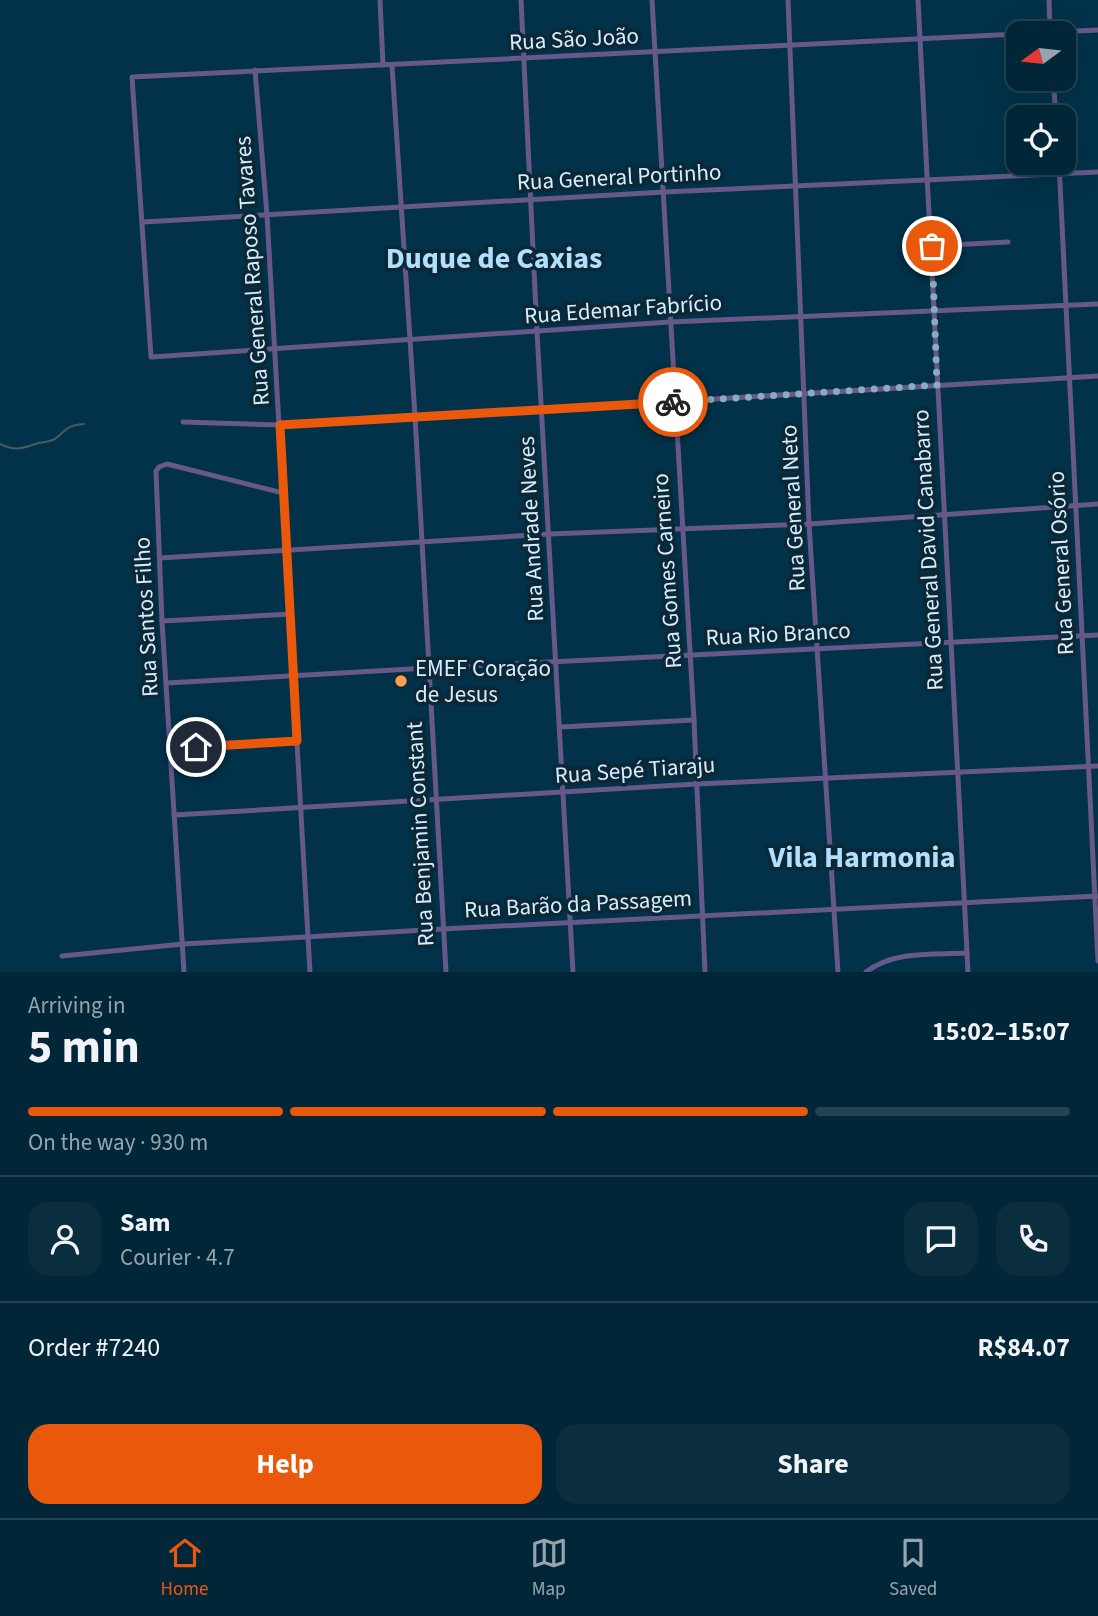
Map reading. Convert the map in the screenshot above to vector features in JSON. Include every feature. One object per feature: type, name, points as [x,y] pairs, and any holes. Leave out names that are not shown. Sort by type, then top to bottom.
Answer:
[{"type":"street","points":[[380,0],[383,65]]},
{"type":"street","name":"Rua Andrade Neves","points":[[522,0],[537,332],[573,972]]},
{"type":"street","name":"Rua Gomes Carneiro","points":[[652,0],[694,720],[705,972]]},
{"type":"street","name":"Rua General Neto","points":[[789,0],[809,524],[838,972]]},
{"type":"street","name":"Rua General David Canabarro","points":[[918,0],[968,972]]},
{"type":"street","points":[[1049,0],[1050,21]]},
{"type":"street","points":[[1076,31],[1098,30]]},
{"type":"street","name":"Rua São João","points":[[143,222],[132,77],[1006,34]]},
{"type":"street","name":"Rua Benjamin Constant","points":[[391,65],[415,416],[446,972]]},
{"type":"street","name":"Rua General Raposo Tavares","points":[[255,70],[280,425],[310,972]]},
{"type":"street","name":"Rua General Portinho","points":[[1076,174],[1098,173]]},
{"type":"street","name":"Rua General Portinho","points":[[143,222],[664,192],[1034,175]]},
{"type":"street","name":"Rua General Osório","points":[[1060,175],[1098,961]]},
{"type":"street","name":"Rua Edemar Fabrício","points":[[143,222],[151,356],[275,350],[670,322],[1098,304]]},
{"type":"street","points":[[932,246],[1008,242]]},
{"type":"street","points":[[183,422],[280,425],[1098,376]]},
{"type":"street","name":"Rua Santos Filho","points":[[184,972],[162,621],[156,471],[167,464],[283,493]]},
{"type":"street","points":[[159,558],[549,534],[809,524],[1098,504]]},
{"type":"street","points":[[162,621],[290,614]]},
{"type":"street","name":"Rua Rio Branco","points":[[167,683],[1098,635]]},
{"type":"street","points":[[561,727],[694,720]]},
{"type":"street","points":[[171,748],[297,741]]},
{"type":"street","name":"Rua Sepé Tiaraju","points":[[174,815],[696,784],[1098,766]]},
{"type":"street","name":"Rua Barão da Passagem","points":[[62,956],[183,944],[442,929],[1096,897]]},
{"type":"street","points":[[866,972],[882,961],[896,957],[967,953]]},
{"type":"waterway","points":[[0,444],[15,449],[24,448],[53,440],[70,427],[84,424]]},
{"type":"way so far","points":[[673,402],[937,385],[932,246]]},
{"type":"place","name":"EMEF Coração de Jesus","points":[[401,681]]},
{"type":"district","name":"Duque de Caxias","points":[[494,258]]},
{"type":"district","name":"Vila Harmonia","points":[[862,857]]},
{"type":"route","points":[[196,747],[297,741],[280,425],[673,402]]}]
